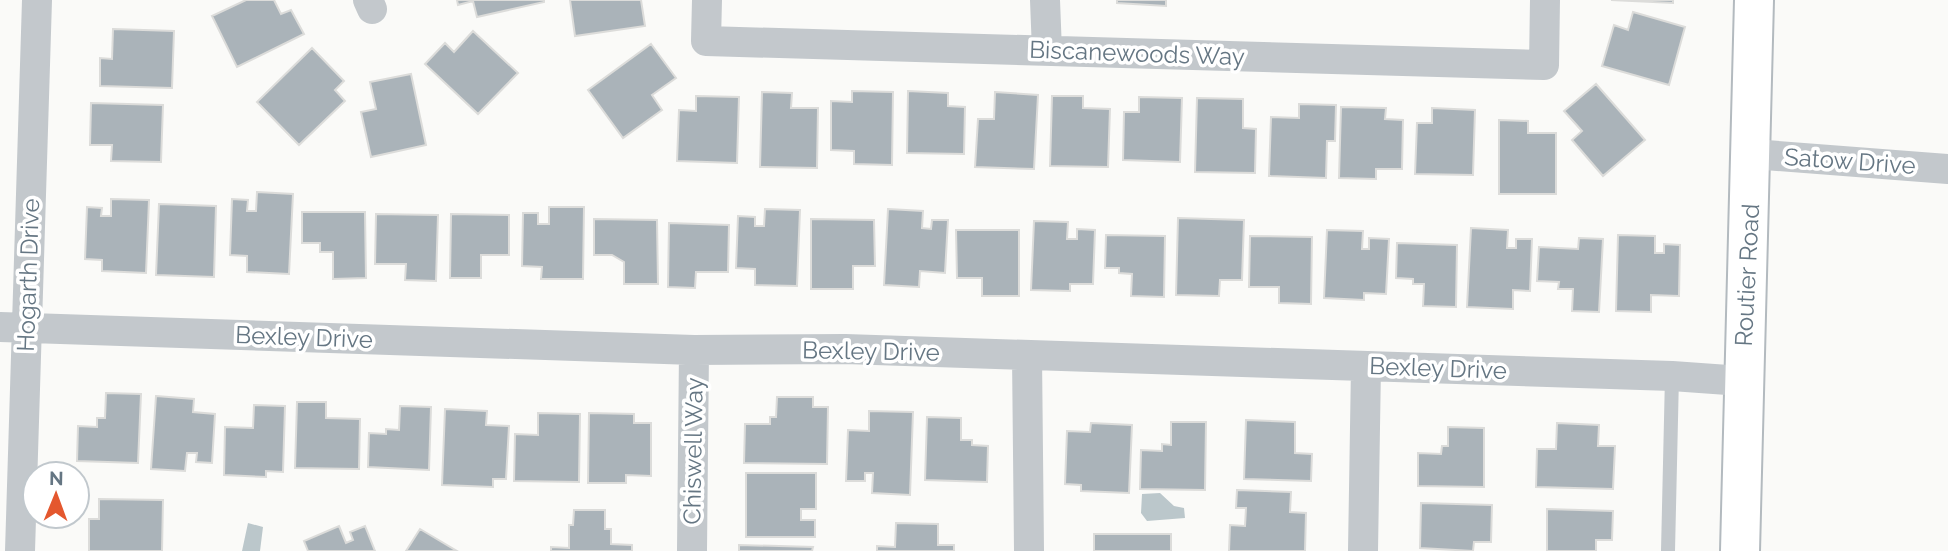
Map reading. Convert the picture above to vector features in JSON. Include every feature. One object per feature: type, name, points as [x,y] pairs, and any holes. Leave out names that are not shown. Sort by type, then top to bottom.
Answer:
[{"type":"street","name":"Hogarth Drive","points":[[20,551],[13,327],[37,0]]},
{"type":"street","name":"Biscanewoods Way","points":[[707,0],[706,41],[1544,65],[1545,0]]},
{"type":"street","points":[[1045,0],[1047,51]]},
{"type":"street","name":"Routier Road","points":[[1740,551],[1742,381],[1752,154],[1754,0]]},
{"type":"street","name":"Satow Drive","points":[[1752,154],[1948,169]]},
{"type":"street","name":"Bexley Drive","points":[[13,327],[694,350],[845,349],[1672,376],[1742,381]]},
{"type":"street","name":"Chiswell Way","points":[[692,551],[694,350]]},
{"type":"street","points":[[1027,355],[1029,551]]},
{"type":"street","points":[[1363,551],[1366,366]]},
{"type":"lane","points":[[1668,551],[1672,376]]},
{"type":"shaded area","points":[[1160,493],[1174,506],[1184,508],[1185,518],[1147,521],[1141,513],[1142,494]]},
{"type":"shaded area","points":[[248,523],[263,527],[260,551],[242,551]]},
{"type":"building","points":[[246,0],[274,0],[281,14],[291,10],[304,34],[237,67],[212,16]]},
{"type":"building","points":[[457,0],[544,2],[477,17],[473,1],[458,5]]},
{"type":"building","points":[[570,0],[641,0],[645,26],[575,36]]},
{"type":"building","points":[[1117,0],[1166,0],[1166,6],[1117,3]]},
{"type":"building","points":[[1611,0],[1673,0],[1673,3]]},
{"type":"building","points":[[1633,12],[1685,27],[1669,85],[1602,66],[1614,25],[1628,30]]},
{"type":"building","points":[[113,29],[174,31],[172,88],[100,86],[100,58],[112,59]]},
{"type":"building","points":[[473,31],[518,73],[478,114],[425,64],[445,43],[454,52]]},
{"type":"building","points":[[651,44],[676,78],[652,95],[662,110],[623,138],[588,90]]},
{"type":"building","points":[[312,48],[344,81],[335,90],[345,101],[299,145],[257,102]]},
{"type":"building","points":[[411,74],[426,145],[371,157],[361,112],[376,109],[370,82]]},
{"type":"building","points":[[1596,84],[1645,140],[1603,176],[1572,140],[1582,131],[1564,111]]},
{"type":"building","points":[[852,91],[893,92],[892,165],[854,164],[854,151],[831,150],[831,101],[852,102]]},
{"type":"building","points":[[908,91],[948,93],[948,106],[965,107],[964,154],[907,153]]},
{"type":"building","points":[[762,92],[792,93],[791,108],[818,108],[817,168],[760,167]]},
{"type":"building","points":[[995,92],[1038,95],[1034,169],[975,167],[978,119],[994,119]]},
{"type":"building","points":[[696,96],[739,97],[737,163],[677,161],[679,110],[696,111]]},
{"type":"building","points":[[1052,96],[1083,96],[1083,108],[1110,109],[1108,167],[1050,166]]},
{"type":"building","points":[[1139,97],[1182,98],[1180,162],[1123,160],[1124,112],[1139,112]]},
{"type":"building","points":[[1197,98],[1243,99],[1243,128],[1256,129],[1255,173],[1195,172]]},
{"type":"building","points":[[91,103],[163,105],[161,162],[111,161],[112,145],[90,145]]},
{"type":"building","points":[[1299,104],[1336,105],[1335,141],[1327,141],[1326,178],[1269,176],[1271,117],[1299,118]]},
{"type":"building","points":[[1341,107],[1386,108],[1385,119],[1403,120],[1402,169],[1376,169],[1376,179],[1339,178]]},
{"type":"building","points":[[1432,108],[1475,110],[1473,175],[1415,174],[1417,123],[1432,123]]},
{"type":"building","points":[[1499,120],[1528,121],[1528,133],[1556,133],[1556,194],[1499,194]]},
{"type":"building","points":[[257,192],[293,194],[289,274],[247,272],[247,256],[230,255],[232,199],[248,200],[247,211],[256,211]]},
{"type":"building","points":[[111,199],[149,200],[146,273],[102,271],[102,260],[85,259],[87,207],[102,208],[101,216],[111,216]]},
{"type":"building","points":[[159,204],[216,206],[214,277],[156,275]]},
{"type":"building","points":[[549,207],[584,207],[583,279],[541,279],[542,267],[522,266],[523,213],[538,213],[538,224],[549,224]]},
{"type":"building","points":[[765,209],[800,210],[797,286],[755,285],[755,269],[736,268],[738,216],[755,217],[755,226],[764,226]]},
{"type":"building","points":[[888,209],[923,211],[922,228],[931,229],[932,220],[948,220],[945,273],[920,271],[919,287],[884,285]]},
{"type":"building","points":[[302,212],[365,212],[366,278],[333,279],[333,252],[320,252],[320,243],[302,243]]},
{"type":"building","points":[[376,214],[438,215],[436,281],[405,280],[406,264],[375,264]]},
{"type":"building","points":[[451,214],[509,215],[509,255],[481,255],[481,278],[450,278]]},
{"type":"building","points":[[1178,218],[1244,220],[1242,280],[1220,280],[1219,296],[1176,295]]},
{"type":"building","points":[[594,219],[657,220],[658,284],[624,284],[624,262],[612,255],[594,255]]},
{"type":"building","points":[[811,219],[874,220],[875,266],[853,266],[853,289],[811,289]]},
{"type":"building","points":[[1034,221],[1068,222],[1067,239],[1077,239],[1077,229],[1095,230],[1093,284],[1070,284],[1070,291],[1031,290]]},
{"type":"building","points":[[669,223],[729,225],[728,272],[696,272],[695,288],[668,287]]},
{"type":"building","points":[[1471,228],[1508,230],[1507,248],[1516,248],[1516,239],[1532,239],[1530,291],[1513,290],[1513,309],[1467,307]]},
{"type":"building","points":[[956,230],[1019,230],[1019,296],[982,296],[982,278],[957,278]]},
{"type":"building","points":[[1327,230],[1363,231],[1362,249],[1369,249],[1369,238],[1389,239],[1386,294],[1364,293],[1364,300],[1324,298]]},
{"type":"building","points":[[1106,235],[1165,236],[1164,297],[1131,296],[1132,274],[1119,273],[1119,268],[1105,268]]},
{"type":"building","points":[[1618,235],[1655,236],[1655,253],[1664,253],[1664,244],[1680,245],[1679,296],[1651,295],[1651,312],[1616,311]]},
{"type":"building","points":[[1250,236],[1312,237],[1311,304],[1279,303],[1279,287],[1249,287]]},
{"type":"building","points":[[1579,238],[1603,239],[1599,312],[1572,311],[1573,289],[1558,289],[1559,282],[1537,281],[1539,247],[1578,249]]},
{"type":"building","points":[[1397,243],[1457,245],[1456,307],[1423,306],[1424,284],[1413,284],[1413,279],[1396,278]]},
{"type":"building","points":[[106,393],[141,394],[138,463],[77,460],[78,426],[97,427],[97,418],[105,418]]},
{"type":"building","points":[[156,396],[194,399],[193,412],[215,414],[212,463],[196,462],[197,453],[187,453],[185,471],[151,469]]},
{"type":"building","points":[[777,397],[813,397],[813,407],[828,407],[827,464],[744,463],[745,424],[770,424],[770,417],[776,417]]},
{"type":"building","points":[[297,402],[326,402],[326,418],[360,419],[359,469],[295,468]]},
{"type":"building","points":[[254,405],[285,406],[283,472],[266,471],[266,477],[224,475],[225,427],[253,428]]},
{"type":"building","points":[[400,406],[431,407],[429,470],[368,467],[369,433],[386,434],[386,429],[399,430]]},
{"type":"building","points":[[445,409],[487,411],[486,425],[509,426],[506,479],[493,479],[493,487],[442,485]]},
{"type":"building","points":[[869,411],[913,412],[910,495],[872,493],[873,473],[865,473],[865,481],[846,481],[848,430],[869,431]]},
{"type":"building","points":[[538,413],[580,414],[579,482],[514,481],[515,434],[538,435]]},
{"type":"building","points":[[589,413],[634,414],[634,423],[651,423],[651,476],[626,475],[626,483],[588,483]]},
{"type":"building","points":[[927,417],[961,418],[961,440],[972,440],[972,445],[988,446],[987,482],[925,480]]},
{"type":"building","points":[[1246,420],[1295,422],[1295,453],[1312,454],[1311,481],[1244,479]]},
{"type":"building","points":[[1171,422],[1206,422],[1205,490],[1140,489],[1141,450],[1162,451],[1162,444],[1171,445]]},
{"type":"building","points":[[1091,423],[1132,425],[1129,493],[1081,491],[1081,485],[1065,484],[1067,431],[1090,432]]},
{"type":"building","points":[[1557,423],[1599,425],[1598,446],[1615,446],[1613,489],[1536,487],[1537,449],[1556,449]]},
{"type":"building","points":[[1448,427],[1484,428],[1484,487],[1418,486],[1418,453],[1441,454],[1442,446],[1448,446]]},
{"type":"building","points":[[746,473],[816,473],[816,509],[801,509],[801,520],[815,520],[815,537],[746,537]]},
{"type":"building","points":[[1237,490],[1291,492],[1290,512],[1306,513],[1305,551],[1229,551],[1230,525],[1245,526],[1246,508],[1236,508]]},
{"type":"building","points":[[99,499],[163,500],[162,551],[89,551],[91,519],[99,519]]},
{"type":"building","points":[[1421,503],[1492,505],[1491,542],[1474,542],[1473,551],[1420,548]]},
{"type":"building","points":[[1547,509],[1613,511],[1612,540],[1596,540],[1596,551],[1547,551]]},
{"type":"building","points":[[574,510],[605,510],[605,529],[611,529],[611,544],[632,545],[632,551],[551,551],[551,547],[569,548],[569,525],[573,525]]},
{"type":"building","points":[[896,523],[938,524],[938,545],[954,545],[954,551],[877,551],[877,546],[895,547]]},
{"type":"building","points":[[339,526],[346,543],[353,540],[350,532],[365,526],[375,551],[308,551],[304,541]]},
{"type":"building","points":[[420,529],[457,551],[406,551]]},
{"type":"building","points":[[1094,534],[1171,534],[1171,551],[1094,551]]},
{"type":"building","points":[[739,545],[813,547],[812,551],[739,551]]}]
